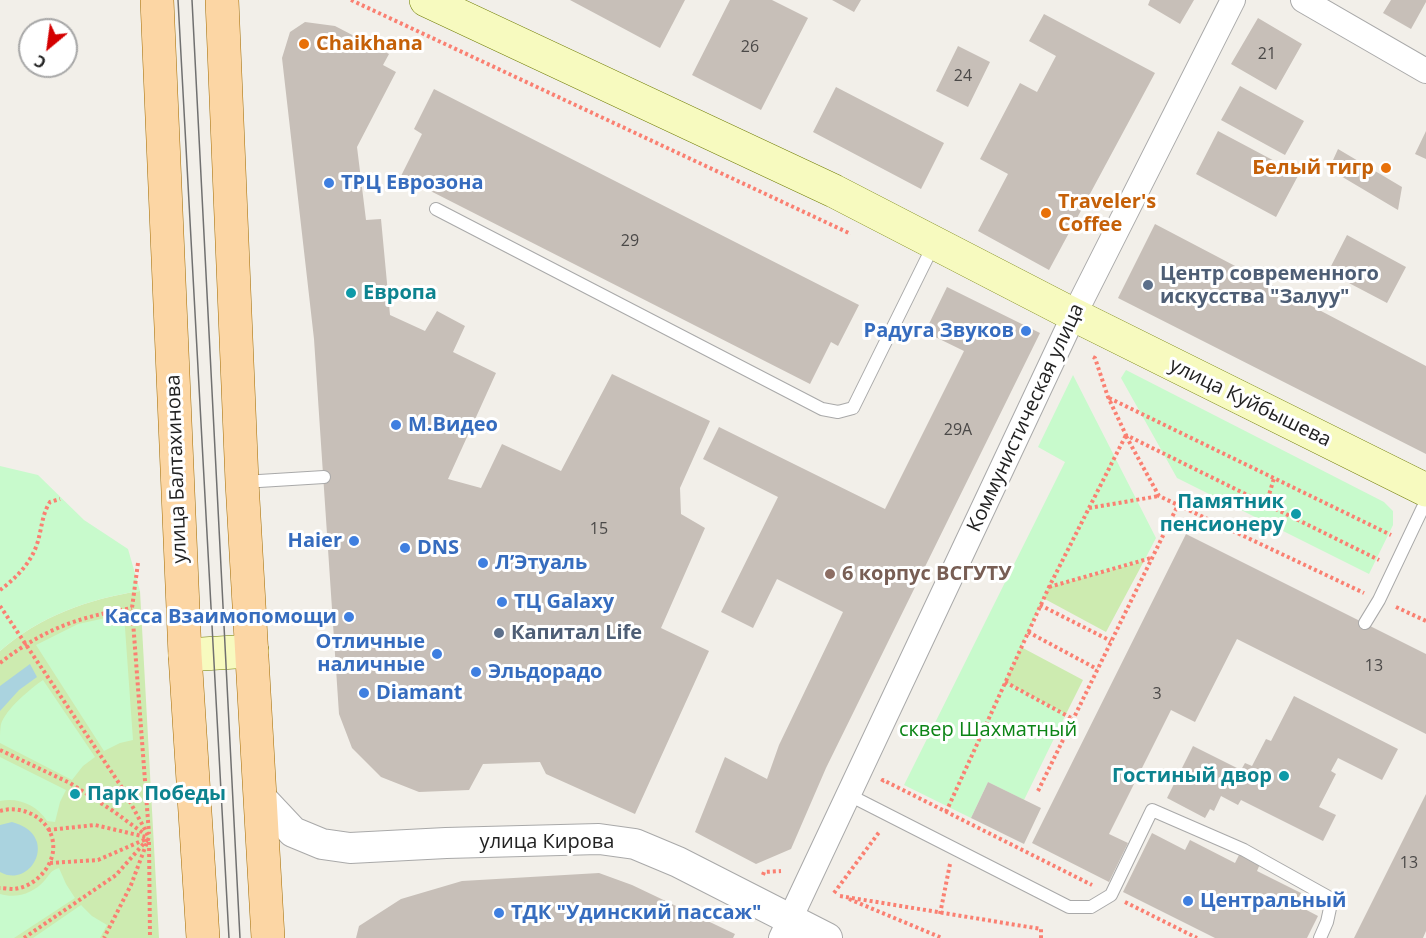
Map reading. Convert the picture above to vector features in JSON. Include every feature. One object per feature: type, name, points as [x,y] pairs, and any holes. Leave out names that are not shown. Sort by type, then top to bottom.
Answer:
[{"type":"main road","name":"улица Балтахинова","points":[[156,0],[185,655],[203,938]]},
{"type":"main road","points":[[222,0],[242,482],[268,938]]},
{"type":"main road","name":"улица Куйбышева","points":[[426,0],[834,191],[935,243],[1068,328],[1426,490]]},
{"type":"main road","points":[[185,655],[252,651]]},
{"type":"street","name":"Коммунистическая улица","points":[[785,929],[1068,328],[1233,0]]},
{"type":"street","points":[[1303,0],[1426,71]]},
{"type":"street","name":"улица Кирова","points":[[261,799],[292,832],[322,844],[350,848],[457,842],[599,839],[635,844],[678,862],[785,929],[827,938]]},
{"type":"lane","points":[[436,209],[822,409],[838,412],[853,408],[935,243]]},
{"type":"lane","points":[[242,482],[324,477]]},
{"type":"lane","points":[[1365,623],[1379,600],[1426,501]]},
{"type":"lane","points":[[849,795],[1069,907],[1091,907],[1111,895],[1152,810],[1244,850],[1332,899],[1327,922],[1320,938]]},
{"type":"path","points":[[351,0],[858,238]]},
{"type":"path","points":[[1068,328],[1095,358],[1108,397],[1159,496]]},
{"type":"path","points":[[1108,397],[1389,534]]},
{"type":"path","points":[[1126,435],[1393,567]]},
{"type":"path","points":[[946,812],[1040,605],[1126,435]]},
{"type":"path","points":[[1266,505],[1274,478]]},
{"type":"path","points":[[1089,508],[1159,496],[1426,621]]},
{"type":"path","points":[[0,590],[22,572],[36,547],[44,512],[50,502],[60,499]]},
{"type":"path","points":[[1038,791],[1178,505]]},
{"type":"path","points":[[1049,587],[1152,558]]},
{"type":"path","points":[[138,563],[132,608],[149,837],[150,938]]},
{"type":"path","points":[[1040,605],[1111,641]]},
{"type":"path","points":[[0,606],[123,789],[149,837],[131,885],[104,938]]},
{"type":"path","points":[[0,663],[24,644],[58,627],[94,614],[132,608]]},
{"type":"path","points":[[1028,632],[1097,669]]},
{"type":"path","points":[[1005,682],[1073,719]]},
{"type":"path","points":[[0,750],[70,783],[113,810],[149,837]]},
{"type":"path","points":[[883,780],[1197,938]]},
{"type":"path","points":[[834,893],[908,793]]},
{"type":"path","points":[[0,811],[22,810],[36,817],[48,830],[53,843],[49,863],[43,874],[31,884],[15,889],[0,888]]},
{"type":"path","points":[[48,830],[95,825],[149,837]]},
{"type":"path","points":[[49,863],[99,860],[149,837]]},
{"type":"path","points":[[24,938],[116,875],[149,837]]},
{"type":"path","points":[[826,890],[942,938]]},
{"type":"path","points":[[840,896],[1041,929],[1041,938]]},
{"type":"green space","points":[[1126,370],[1384,502],[1393,511],[1393,525],[1369,574],[1177,478],[1121,378]]},
{"type":"green space","name":"сквер Шахматный","points":[[1073,375],[1156,538],[1144,561],[1049,587],[1005,682],[1066,714],[1024,800],[988,782],[971,818],[904,785],[1065,462],[1038,447]]},
{"type":"green space","points":[[0,466],[38,475],[84,520],[128,549],[140,591],[83,604],[66,611],[31,628],[0,651]]},
{"type":"green space","points":[[1144,561],[1106,632],[1043,598],[1049,587]]},
{"type":"green space","name":"Парк Победы","points":[[140,591],[159,938],[0,938],[0,651],[31,628],[66,611],[83,604]]},
{"type":"green space","points":[[124,614],[133,740],[120,743],[104,751],[36,645],[78,624]]},
{"type":"green space","points":[[1021,647],[1083,680],[1066,714],[1005,682]]},
{"type":"green space","points":[[43,680],[95,757],[83,766],[72,780],[0,743],[1,724],[8,712],[25,694]]},
{"type":"green space","points":[[0,757],[66,790],[55,822],[47,821],[38,811],[20,801],[0,801]]},
{"type":"green space","points":[[59,868],[75,898],[14,938],[0,938],[0,894],[13,896],[30,891],[41,885],[52,871]]},
{"type":"green space","points":[[81,905],[92,916],[107,925],[100,938],[33,938]]},
{"type":"water","points":[[30,664],[37,677],[19,690],[0,711],[0,686]]},
{"type":"water","points":[[12,822],[27,829],[35,838],[38,848],[36,859],[30,868],[22,874],[11,876],[0,872],[0,825]]},
{"type":"building","points":[[570,0],[685,0],[660,48]]},
{"type":"building","points":[[730,0],[772,0],[808,18],[761,110],[692,75]]},
{"type":"building","points":[[832,0],[861,0],[854,12]]},
{"type":"building","points":[[1150,0],[1194,0],[1180,24],[1148,5]]},
{"type":"building","points":[[1391,0],[1426,0],[1411,29],[1383,13]]},
{"type":"building","points":[[1044,14],[1155,73],[1049,270],[978,231],[1008,174],[980,159],[1020,83],[1037,92],[1056,56],[1029,41]]},
{"type":"building","points":[[1258,18],[1302,44],[1276,90],[1231,64]]},
{"type":"building","name":"ТЦ Galaxy","points":[[305,22],[335,26],[389,54],[383,65],[396,72],[357,147],[366,220],[381,219],[390,315],[425,331],[437,311],[465,326],[453,352],[496,373],[448,479],[481,488],[502,444],[561,471],[612,374],[710,421],[680,488],[681,514],[705,528],[661,628],[709,651],[635,814],[546,774],[540,762],[483,764],[469,790],[419,792],[381,777],[352,748],[339,714],[314,339],[282,58],[290,32]]},
{"type":"building","points":[[958,46],[990,62],[968,107],[936,91]]},
{"type":"building","points":[[1240,86],[1304,121],[1285,155],[1221,120]]},
{"type":"building","points":[[836,87],[944,143],[921,189],[813,132]]},
{"type":"building","points":[[434,89],[859,305],[838,346],[831,342],[810,384],[401,176],[422,134],[414,129]]},
{"type":"building","points":[[1218,131],[1299,174],[1276,217],[1196,174]]},
{"type":"building","points":[[1426,131],[1426,159],[1415,154]]},
{"type":"building","points":[[1338,149],[1402,187],[1398,210],[1329,169]]},
{"type":"building","points":[[1155,224],[1426,366],[1426,454],[1118,298]]},
{"type":"building","points":[[1347,235],[1406,267],[1387,303],[1328,272]]},
{"type":"building","points":[[947,287],[1040,333],[826,768],[791,849],[756,864],[695,832],[725,757],[767,779],[779,745],[843,612],[777,579],[753,628],[721,612],[778,497],[703,459],[719,427],[885,509],[964,351],[925,332]]},
{"type":"building","points":[[1186,534],[1426,654],[1426,734],[1237,639],[1195,722],[1171,710],[1109,834],[1128,843],[1109,882],[1032,843]]},
{"type":"building","points":[[1294,696],[1398,749],[1382,780],[1338,758],[1331,771],[1336,774],[1319,807],[1336,815],[1323,841],[1241,800],[1238,805],[1221,796],[1214,811],[1210,809],[1205,818],[1167,798],[1193,746],[1241,770],[1245,763],[1252,766],[1266,739],[1271,741]]},
{"type":"building","points":[[988,782],[1041,808],[1024,844],[971,818]]},
{"type":"building","points":[[1426,794],[1426,931],[1423,938],[1354,938]]},
{"type":"building","points":[[1152,833],[1185,850],[1190,840],[1235,863],[1240,853],[1260,864],[1257,871],[1301,893],[1295,904],[1318,916],[1307,938],[1215,938],[1123,892]]},
{"type":"building","name":"ТДК \"Удинский пассаж\"","points":[[599,873],[632,885],[735,934],[733,938],[356,938],[359,926],[401,899],[462,881]]},
{"type":"tram line","points":[[178,0],[229,938]]},
{"type":"tram line","points":[[192,0],[240,938]]},
{"type":"place","name":"Chaikhana","points":[[304,44]]},
{"type":"place","name":"Белый тигр","points":[[1386,168]]},
{"type":"place","name":"ТРЦ Еврозона","points":[[329,183]]},
{"type":"place","name":"Traveler's Coffee","points":[[1046,213]]},
{"type":"place","name":"Центр современного искусства \"Залуу\"","points":[[1148,285]]},
{"type":"place","name":"Европа","points":[[351,293]]},
{"type":"place","name":"Радуга Звуков","points":[[1026,331]]},
{"type":"place","name":"М.Видео","points":[[396,425]]},
{"type":"place","name":"Памятник пенсионеру","points":[[1296,514]]},
{"type":"place","name":"Haier","points":[[354,541]]},
{"type":"place","name":"DNS","points":[[405,548]]},
{"type":"place","name":"Л’Этуаль","points":[[483,563]]},
{"type":"place","name":"6 корпус ВСГУТУ","points":[[830,574]]},
{"type":"place","name":"ТЦ Galaxy","points":[[502,602]]},
{"type":"place","name":"Касса Взаимопомощи","points":[[349,617]]},
{"type":"place","name":"Капитал Life","points":[[499,633]]},
{"type":"place","name":"Отличные наличные","points":[[437,654]]},
{"type":"place","name":"Эльдорадо","points":[[476,672]]},
{"type":"place","name":"Diamant","points":[[364,693]]},
{"type":"place","name":"Гостиный двор","points":[[1284,776]]},
{"type":"place","name":"Парк Победы","points":[[75,794]]},
{"type":"place","name":"Центральный","points":[[1188,901]]},
{"type":"place","name":"ТДК \"Удинский пассаж\"","points":[[499,913]]}]
